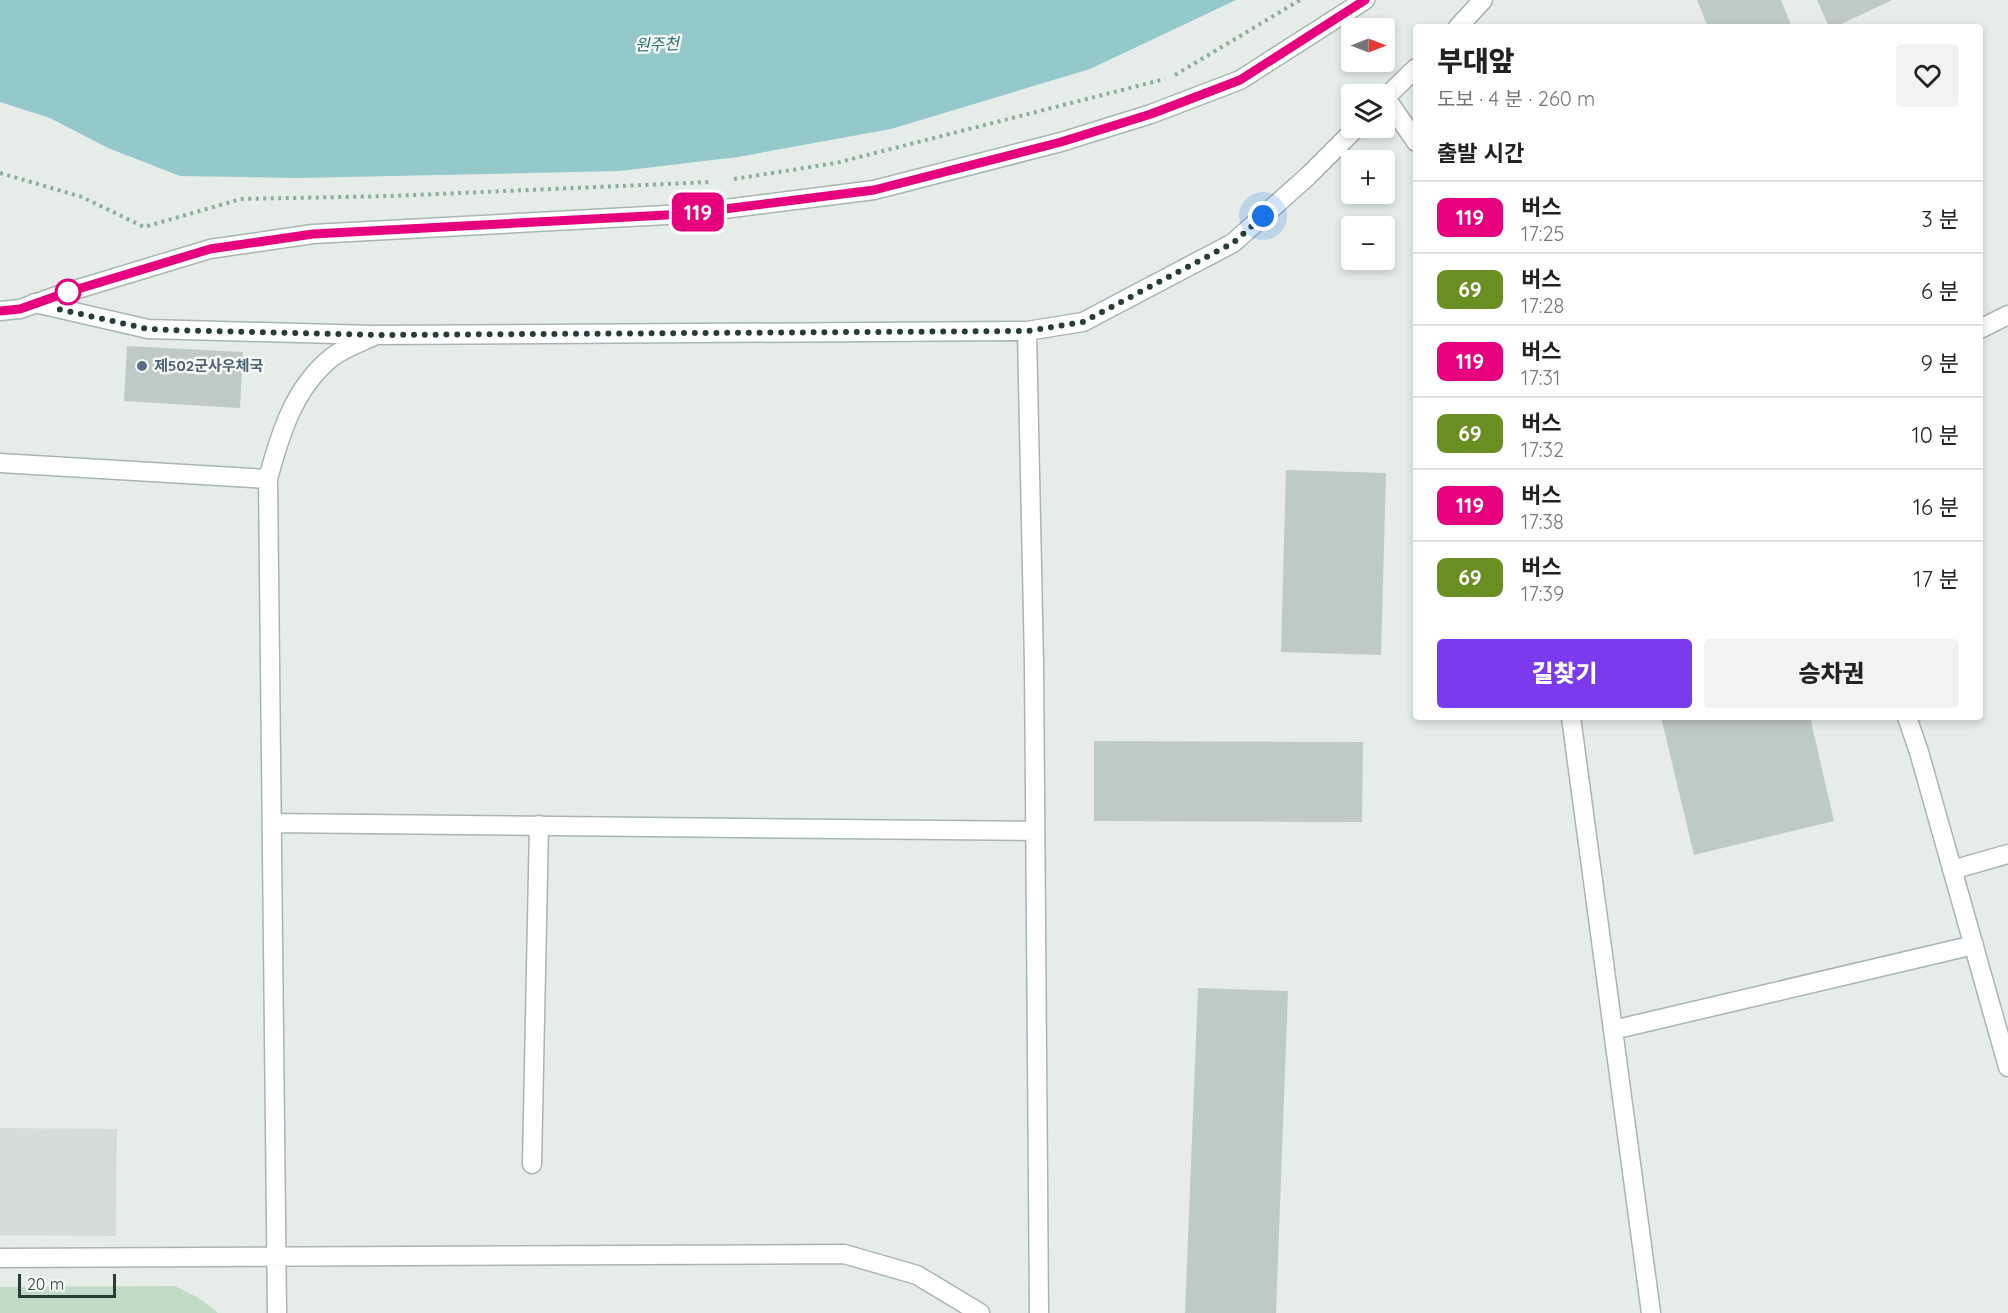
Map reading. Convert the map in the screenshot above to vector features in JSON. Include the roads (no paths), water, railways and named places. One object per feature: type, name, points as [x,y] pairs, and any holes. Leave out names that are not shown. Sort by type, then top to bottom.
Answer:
[{"type":"street","points":[[0,311],[20,309],[210,249],[313,234],[685,214],[874,190],[1061,142],[1151,114],[1240,80],[1365,0]]},
{"type":"street","points":[[1461,24],[1483,0]]},
{"type":"street","points":[[1395,89],[1413,71]]},
{"type":"street","points":[[1395,113],[1413,138]]},
{"type":"street","points":[[35,303],[148,329],[376,335],[1028,331],[1083,322],[1233,243],[1308,176],[1346,138]]},
{"type":"street","points":[[1983,328],[2008,315]]},
{"type":"street","points":[[1028,331],[1039,1313]]},
{"type":"street","points":[[277,1313],[268,478],[280,435],[301,390],[331,357],[376,335]]},
{"type":"street","points":[[0,463],[268,478]]},
{"type":"street","points":[[1571,720],[1651,1313]]},
{"type":"street","points":[[1908,720],[2008,1067]]},
{"type":"street","points":[[272,823],[1035,831]]},
{"type":"street","points":[[532,1164],[539,825]]},
{"type":"street","points":[[1952,870],[2008,854]]},
{"type":"street","points":[[1613,1030],[1974,945]]},
{"type":"street","points":[[0,1258],[844,1254],[917,1275],[980,1313]]},
{"type":"water","name":"원주천","points":[[0,0],[1236,0],[1090,69],[891,129],[738,157],[620,171],[298,178],[180,176],[108,148],[50,118],[0,102]]},
{"type":"place","name":"제502군사우체국","points":[[142,366]]}]
